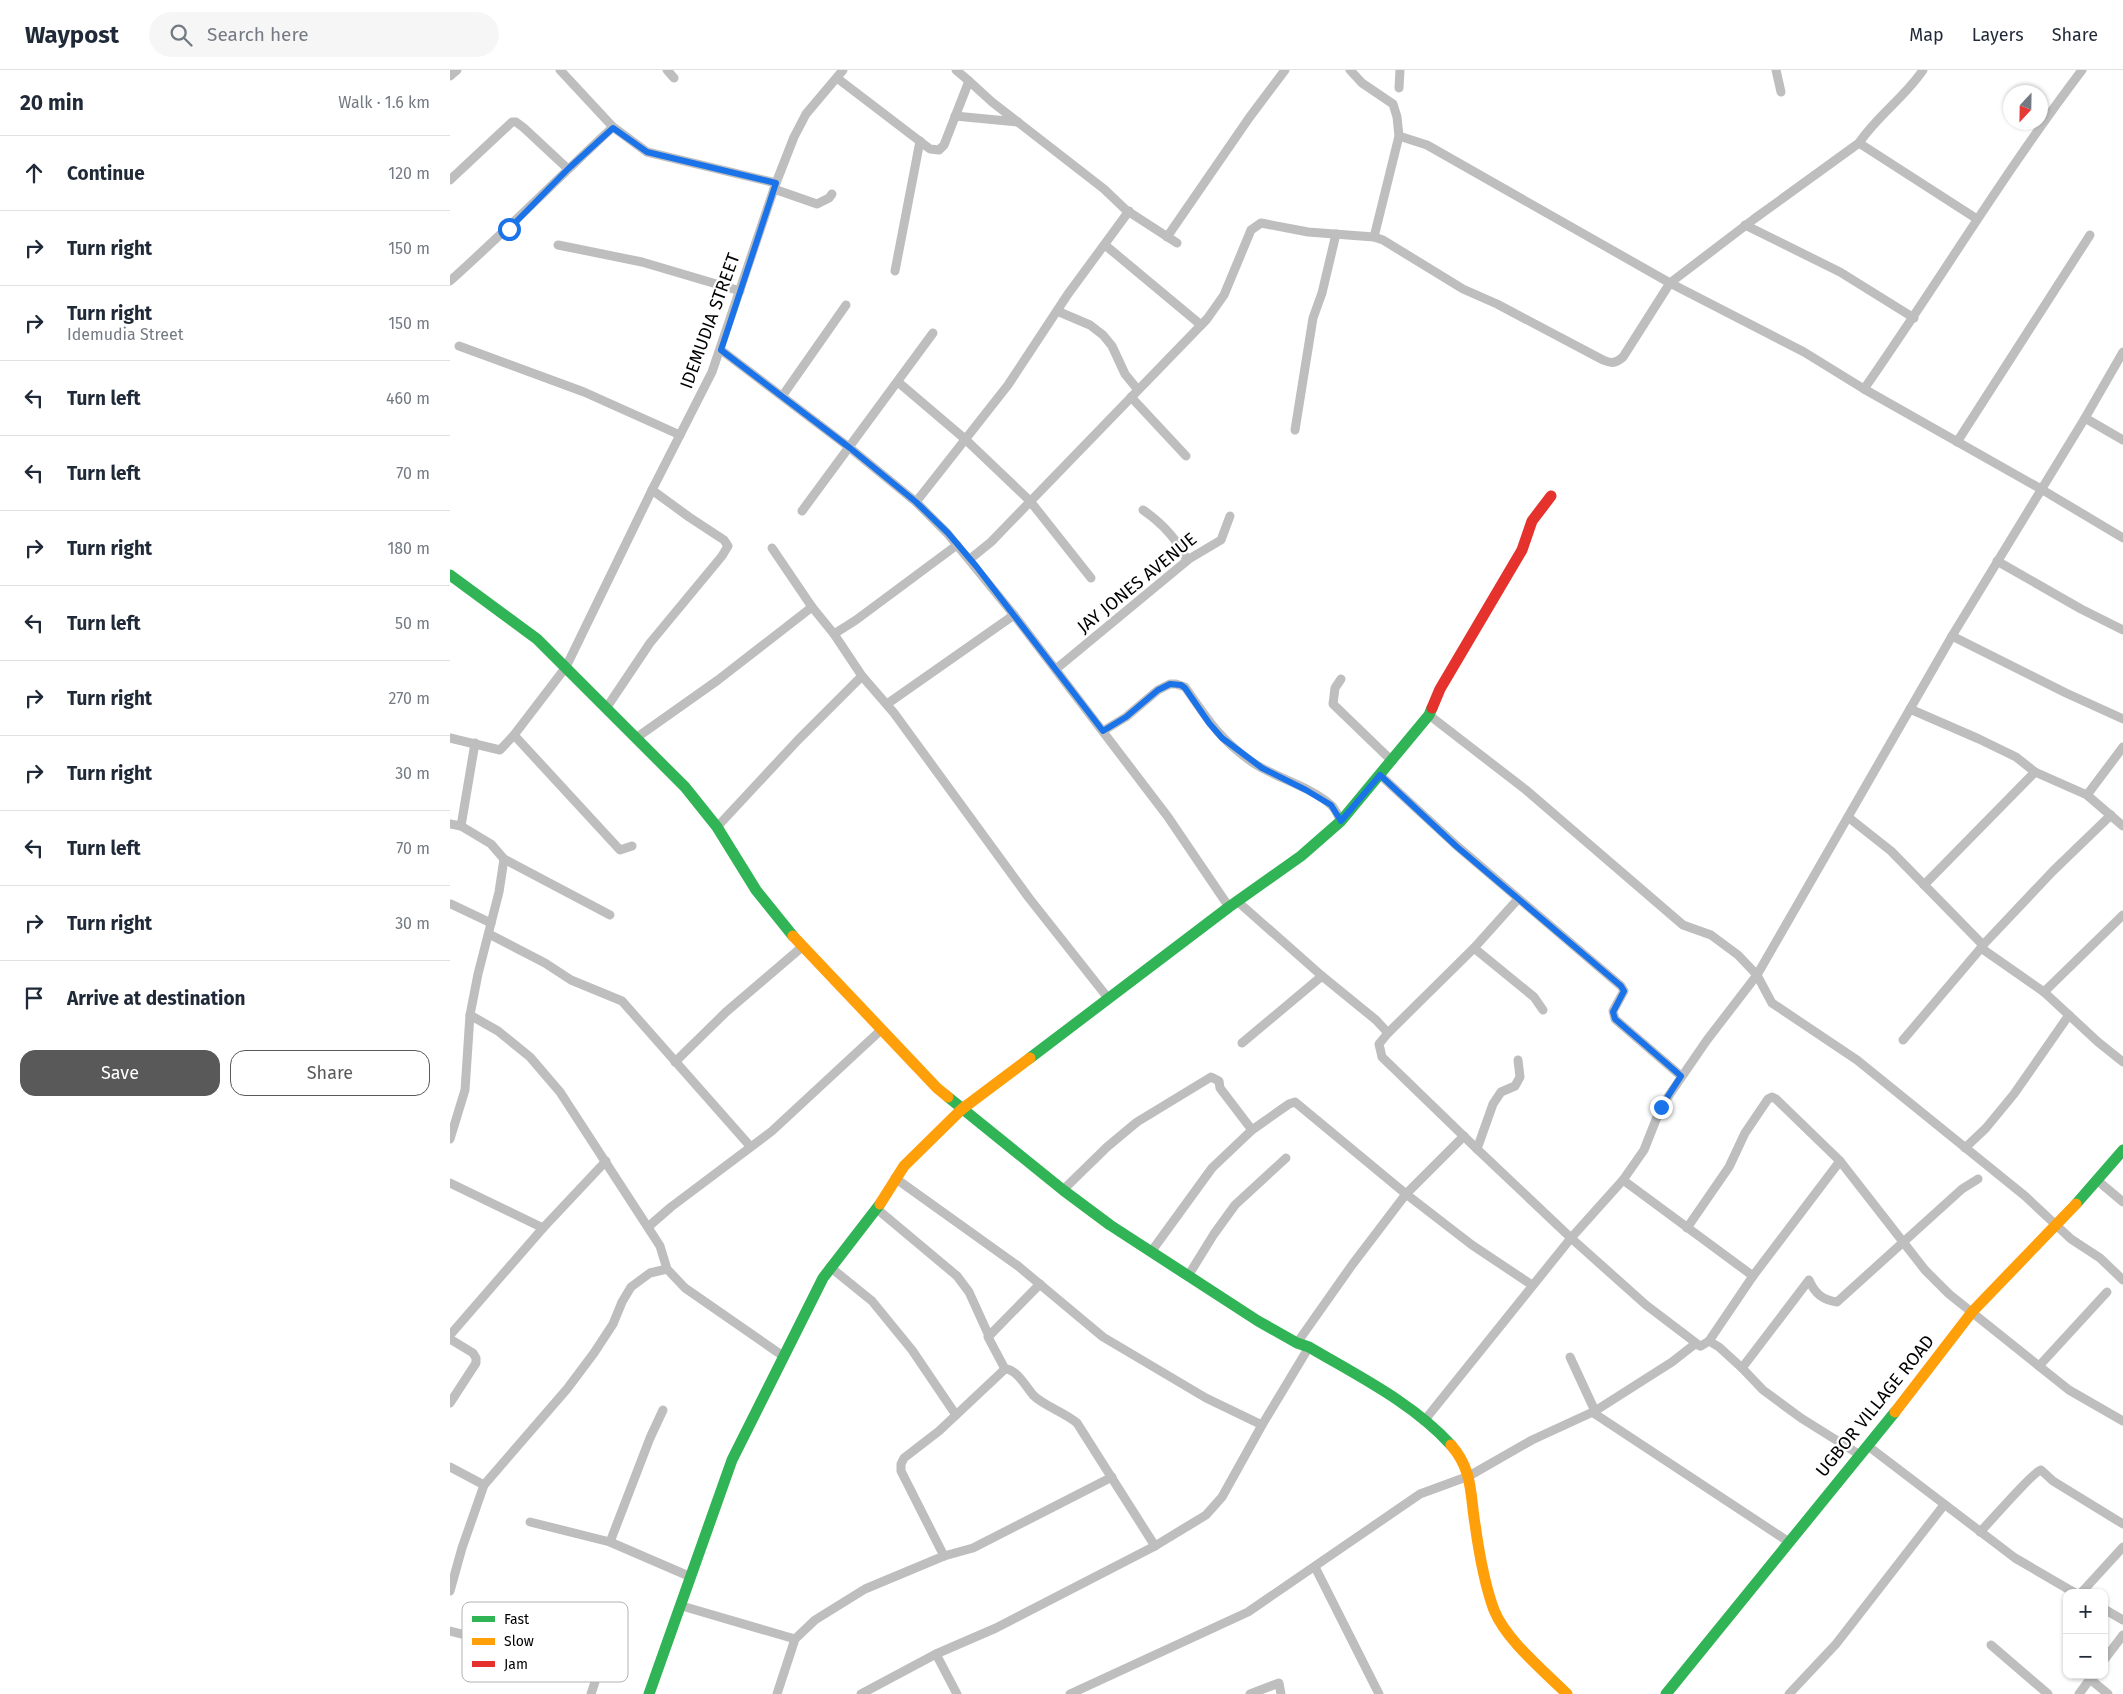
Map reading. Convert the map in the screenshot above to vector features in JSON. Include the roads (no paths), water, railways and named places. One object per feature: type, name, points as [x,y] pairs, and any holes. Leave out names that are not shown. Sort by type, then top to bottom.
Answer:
[{"type":"street","points":[[450,76],[457,70]]},
{"type":"street","points":[[560,70],[613,128],[647,152],[775,186],[817,204],[829,198],[832,194]]},
{"type":"street","points":[[667,70],[674,78]]},
{"type":"street","name":"IDEMUDIA STREET","points":[[475,743],[500,750],[514,735],[566,667],[712,372],[775,186],[794,136],[806,114],[843,70]]},
{"type":"street","points":[[956,70],[1129,211],[1177,244]]},
{"type":"street","points":[[1167,237],[1248,118],[1284,70]]},
{"type":"street","points":[[1350,70],[1362,83],[1393,104],[1397,117],[1399,136],[1374,237]]},
{"type":"street","points":[[1398,88],[1400,70]]},
{"type":"street","points":[[1776,70],[1781,92]]},
{"type":"street","points":[[970,559],[991,542],[1201,325],[1224,295],[1248,236],[1254,226],[1261,223],[1308,232],[1374,237],[1415,259],[1463,289],[1497,304],[1610,363],[1617,362],[1623,357],[1670,283],[1745,225],[1859,143],[1866,133],[1912,86],[1923,70]]},
{"type":"street","points":[[1864,389],[1914,318],[2027,144],[2082,70]]},
{"type":"street","points":[[837,78],[934,150],[942,148],[969,81]]},
{"type":"street","points":[[956,116],[1018,122]]},
{"type":"street","points":[[450,180],[512,122],[516,122],[524,128],[568,169]]},
{"type":"street","points":[[450,281],[509,229],[568,169],[613,128]]},
{"type":"street","points":[[1399,136],[1427,144],[1670,283],[1804,352],[1864,389],[2041,489],[2123,538]]},
{"type":"street","points":[[895,270],[920,141]]},
{"type":"street","points":[[1859,143],[1977,219]]},
{"type":"street","points":[[916,502],[1008,385],[1057,311],[1129,211]]},
{"type":"street","points":[[1745,225],[1840,272],[1914,318]]},
{"type":"street","points":[[1295,430],[1313,318],[1322,293],[1336,234]]},
{"type":"street","points":[[1957,442],[2090,235]]},
{"type":"street","points":[[558,245],[642,262],[740,291]]},
{"type":"street","points":[[1105,245],[1201,325]]},
{"type":"street","points":[[783,396],[846,305]]},
{"type":"street","points":[[1057,311],[1090,325],[1103,336],[1112,346],[1125,374],[1138,390]]},
{"type":"street","points":[[802,512],[933,333]]},
{"type":"street","points":[[459,346],[584,392],[680,435]]},
{"type":"street","points":[[721,350],[850,448],[916,502],[957,544],[1014,614],[1233,904],[1376,1020],[1388,1033]]},
{"type":"street","points":[[1424,1421],[1571,1238],[1623,1180],[1644,1150],[1661,1107],[1706,1040],[1757,975],[1952,636],[2123,352]]},
{"type":"street","points":[[898,382],[965,439],[1030,501],[1092,578]]},
{"type":"street","points":[[1131,397],[1186,456]]},
{"type":"street","points":[[2085,418],[2123,440]]},
{"type":"street","points":[[607,707],[650,643],[722,556],[728,546],[724,540],[652,490]]},
{"type":"street","points":[[649,1694],[682,1606],[732,1460],[783,1356],[830,1267],[877,1209],[904,1166],[962,1109],[1233,904],[1301,856],[1341,821],[1429,716],[1440,689],[1522,550],[1532,521],[1551,496]]},
{"type":"street","points":[[1143,510],[1169,532],[1180,546],[1187,560]]},
{"type":"street","name":"JAY JONES AVENUE","points":[[1056,669],[1187,560],[1220,540],[1230,516]]},
{"type":"street","points":[[834,634],[856,620],[957,544]]},
{"type":"street","points":[[772,548],[862,676],[887,704],[1035,905],[1108,998]]},
{"type":"street","points":[[1997,561],[2081,609],[2123,630]]},
{"type":"street","points":[[450,575],[537,639],[685,787],[717,827],[756,890],[802,947],[937,1088],[1063,1190],[1151,1252],[1258,1321],[1297,1343],[1308,1346],[1392,1398],[1424,1421],[1460,1455],[1469,1476],[1473,1510],[1487,1581],[1496,1614],[1511,1634],[1568,1694]]},
{"type":"street","points":[[636,738],[718,680],[812,607]]},
{"type":"street","points":[[887,704],[1014,614]]},
{"type":"street","points":[[1952,636],[2066,693],[2123,718]]},
{"type":"street","points":[[717,827],[798,740],[862,676]]},
{"type":"street","points":[[1341,679],[1334,688],[1333,704],[1392,761]]},
{"type":"street","points":[[1103,731],[1126,717],[1158,690],[1170,684],[1181,685],[1222,738],[1262,768],[1331,805],[1341,821]]},
{"type":"street","points":[[1910,709],[1948,724],[2016,757],[2035,772],[2087,795],[2123,826]]},
{"type":"street","points":[[1429,716],[1526,790],[1683,925],[1711,935],[1738,955],[1757,975],[1772,1003],[1857,1060],[2057,1224],[2071,1239],[2100,1258],[2123,1280]]},
{"type":"street","points":[[514,735],[620,850],[632,846]]},
{"type":"street","points":[[450,738],[475,743],[468,770],[461,826]]},
{"type":"street","points":[[2087,795],[2123,747]]},
{"type":"street","points":[[1924,884],[2035,772]]},
{"type":"street","points":[[1380,775],[1456,846],[1621,986],[1624,991],[1613,1012],[1615,1019],[1681,1076]]},
{"type":"street","points":[[1903,1040],[1982,947],[2053,871],[2112,815]]},
{"type":"street","points":[[1848,817],[1891,851],[1982,947],[2044,992],[2123,1062]]},
{"type":"street","points":[[450,824],[461,826],[491,844],[504,859],[610,915]]},
{"type":"street","points":[[451,1135],[465,1090],[470,1015],[504,859]]},
{"type":"street","points":[[1518,899],[1474,948],[1388,1033],[1380,1044],[1382,1056],[1571,1238],[1646,1305],[1700,1346]]},
{"type":"street","points":[[451,904],[491,923]]},
{"type":"street","points":[[2044,992],[2123,915]]},
{"type":"street","points":[[489,934],[545,963],[571,980],[622,1001],[750,1146]]},
{"type":"street","points":[[675,1062],[726,1012],[802,947]]},
{"type":"street","points":[[1474,948],[1534,997],[1543,1010]]},
{"type":"street","points":[[1242,1043],[1322,976]]},
{"type":"street","points":[[470,1015],[498,1031],[530,1057],[560,1092],[660,1246],[667,1269],[694,1294],[783,1356]]},
{"type":"street","points":[[1966,1148],[1986,1128],[2014,1094],[2069,1015]]},
{"type":"street","points":[[648,1227],[750,1146],[772,1131],[882,1030]]},
{"type":"street","points":[[1477,1149],[1493,1104],[1501,1092],[1515,1086],[1520,1077],[1518,1060]]},
{"type":"street","points":[[1063,1190],[1107,1147],[1137,1122],[1211,1076],[1219,1081],[1220,1088],[1252,1130]]},
{"type":"street","points":[[1687,1228],[1729,1167],[1745,1133],[1768,1099],[1772,1097],[1840,1161],[1925,1270],[1950,1294],[2069,1390],[2123,1421]]},
{"type":"street","points":[[1151,1252],[1212,1168],[1252,1130],[1289,1104],[1295,1102],[1303,1106],[1406,1194],[1472,1245],[1532,1286]]},
{"type":"street","points":[[1297,1343],[1352,1265],[1406,1194],[1464,1136]]},
{"type":"street","name":"UGBOR VILLAGE ROAD","points":[[1666,1694],[1868,1446],[1972,1312],[2057,1224],[2123,1150]]},
{"type":"street","points":[[1188,1276],[1214,1234],[1235,1205],[1286,1158]]},
{"type":"street","points":[[450,1403],[476,1363],[476,1358],[473,1353],[450,1337],[543,1228],[606,1161]]},
{"type":"street","points":[[1070,1694],[1082,1691],[1240,1616],[1315,1567],[1420,1494],[1469,1476],[1532,1440],[1593,1412],[1672,1362],[1695,1344],[1700,1346],[1709,1341],[1753,1276],[1840,1161]]},
{"type":"street","points":[[895,1178],[1018,1266],[1103,1337],[1206,1398],[1262,1425]]},
{"type":"street","points":[[1623,1180],[1753,1276]]},
{"type":"street","points":[[1742,1368],[1809,1280],[1816,1292],[1825,1300],[1837,1302],[1962,1189],[1978,1180]]},
{"type":"street","points":[[2098,1180],[2123,1202]]},
{"type":"street","points":[[450,1183],[543,1228]]},
{"type":"street","points":[[877,1209],[956,1276],[969,1292],[990,1336]]},
{"type":"street","points":[[830,1267],[872,1301],[912,1350],[956,1415]]},
{"type":"street","points":[[450,1591],[484,1485],[567,1389],[613,1324],[622,1302],[632,1287],[650,1273],[667,1269]]},
{"type":"street","points":[[1005,1369],[988,1341],[990,1336],[1040,1284]]},
{"type":"street","points":[[2039,1366],[2107,1292]]},
{"type":"street","points":[[1709,1341],[1719,1347],[1763,1390],[1801,1418],[1860,1455]]},
{"type":"street","points":[[861,1694],[936,1654],[996,1628],[1155,1546],[1206,1515],[1222,1497],[1308,1346]]},
{"type":"street","points":[[1570,1357],[1593,1412],[1789,1542]]},
{"type":"street","points":[[944,1556],[901,1471],[900,1464],[904,1458],[939,1431],[1005,1369]]},
{"type":"street","points":[[1005,1369],[1012,1370],[1037,1399],[1060,1411],[1077,1423],[1155,1546]]},
{"type":"street","points":[[610,1542],[650,1438],[663,1410]]},
{"type":"street","points":[[1868,1446],[2015,1558],[2069,1589]]},
{"type":"street","points":[[450,1467],[484,1485]]},
{"type":"street","points":[[1980,1532],[2025,1486],[2035,1471],[2041,1470],[2053,1481],[2123,1524]]},
{"type":"street","points":[[777,1694],[794,1639],[815,1620],[865,1589],[944,1556],[973,1548],[1112,1477]]},
{"type":"street","points":[[1789,1694],[1836,1644],[1944,1505]]},
{"type":"street","points":[[530,1522],[610,1542],[691,1577]]},
{"type":"street","points":[[2086,1589],[2123,1547]]},
{"type":"street","points":[[1315,1567],[1379,1694]]},
{"type":"street","points":[[682,1606],[794,1639]]},
{"type":"street","points":[[2108,1611],[2123,1620]]},
{"type":"street","points":[[2108,1655],[2123,1635]]},
{"type":"street","points":[[1991,1645],[2048,1694]]},
{"type":"street","points":[[936,1654],[957,1694]]},
{"type":"street","points":[[2079,1694],[2090,1679]]},
{"type":"street","points":[[2093,1679],[2108,1694]]},
{"type":"street","points":[[592,1694],[596,1682]]},
{"type":"street","points":[[1250,1694],[1279,1683],[1280,1694]]}]
